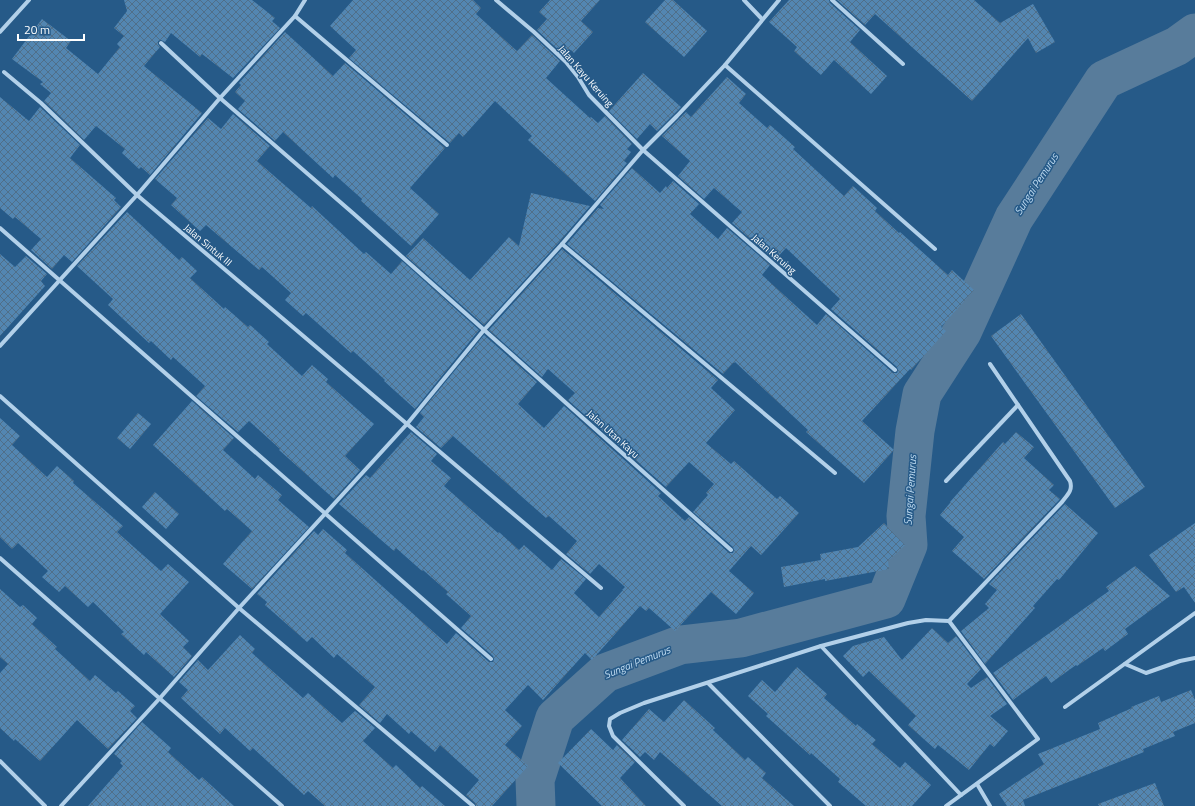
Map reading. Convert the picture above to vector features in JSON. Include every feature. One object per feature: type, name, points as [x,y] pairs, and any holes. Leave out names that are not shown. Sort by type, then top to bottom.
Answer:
[{"type":"street","points":[[0,32],[29,0]]},
{"type":"street","points":[[0,346],[137,194],[220,98],[295,16],[305,0]]},
{"type":"street","name":"Jalan Kayu Keruing","points":[[496,0],[534,32],[566,62],[578,77],[589,95],[643,150]]},
{"type":"street","points":[[744,0],[762,19]]},
{"type":"street","points":[[61,806],[407,424],[484,330],[562,244],[643,150],[678,116],[725,65],[778,0]]},
{"type":"street","points":[[832,0],[903,64]]},
{"type":"street","points":[[295,16],[447,145]]},
{"type":"street","name":"Jalan Utan Kayu","points":[[161,43],[220,98],[354,214],[731,550]]},
{"type":"street","points":[[725,65],[935,249]]},
{"type":"street","name":"Jalan Sintuk III","points":[[4,72],[41,103],[137,194],[601,588]]},
{"type":"street","name":"Jalan Keruing","points":[[643,150],[895,370]]},
{"type":"street","points":[[0,228],[491,659]]},
{"type":"street","points":[[562,244],[835,473]]},
{"type":"street","points":[[684,806],[613,736],[609,726],[610,719],[644,703],[821,646],[908,623],[926,620],[949,621],[1062,502],[1071,490],[1070,481],[990,364]]},
{"type":"street","points":[[0,396],[239,608],[473,806]]},
{"type":"street","points":[[946,480],[1018,405]]},
{"type":"street","points":[[0,558],[282,806]]},
{"type":"street","points":[[1065,707],[1195,613]]},
{"type":"street","points":[[946,806],[1038,739],[949,621]]},
{"type":"street","points":[[821,646],[961,795]]},
{"type":"street","points":[[1125,664],[1146,673],[1180,661],[1195,658]]},
{"type":"street","points":[[708,683],[830,806]]},
{"type":"street","points":[[0,762],[45,806]]},
{"type":"street","points":[[977,784],[990,806]]},
{"type":"building","points":[[124,0],[252,0],[275,18],[272,21],[280,28],[233,78],[202,54],[200,57],[171,33],[165,42],[161,40],[158,41],[160,47],[144,66],[202,113],[150,175],[141,167],[139,169],[122,153],[125,149],[96,126],[84,140],[44,101],[51,93],[40,84],[43,82],[12,59],[42,19],[71,41],[66,48],[98,74],[120,47],[117,44],[124,36],[114,28],[127,11]]},
{"type":"building","points":[[353,0],[473,0],[481,8],[476,14],[517,51],[532,35],[560,61],[546,78],[590,118],[591,117],[598,123],[605,116],[632,144],[627,149],[631,152],[624,161],[627,163],[595,201],[528,140],[532,136],[495,101],[463,137],[459,133],[450,143],[349,58],[356,50],[330,26]]},
{"type":"building","points":[[550,0],[600,0],[581,21],[593,32],[574,53],[571,50],[565,56],[537,30],[547,19],[539,12]]},
{"type":"building","points":[[665,0],[673,0],[707,31],[684,57],[645,22]]},
{"type":"building","points":[[789,0],[829,0],[830,3],[860,30],[850,42],[887,76],[871,94],[834,60],[821,75],[794,51],[797,47],[769,22]]},
{"type":"building","points":[[837,0],[974,0],[1000,23],[1033,4],[1055,42],[1036,53],[1028,38],[972,101],[875,14],[865,25]]},
{"type":"building","points":[[285,32],[333,76],[345,63],[445,148],[410,188],[439,214],[411,246],[361,201],[362,199],[335,175],[333,178],[283,132],[275,141],[238,109],[245,101],[235,92],[241,85],[239,83]]},
{"type":"building","points":[[643,73],[681,107],[657,131],[650,124],[637,139],[609,111]]},
{"type":"building","points":[[727,77],[746,94],[739,103],[767,128],[770,125],[795,147],[793,149],[844,196],[853,186],[877,208],[875,211],[899,233],[900,232],[948,275],[952,270],[974,290],[941,327],[946,331],[862,421],[894,450],[864,483],[806,432],[808,430],[735,362],[723,374],[567,244],[598,208],[604,209],[600,205],[632,168],[660,193],[673,181],[699,204],[690,214],[718,239],[727,228],[770,265],[762,275],[817,325],[826,314],[893,373],[897,373],[897,367],[831,309],[840,299],[786,248],[775,260],[732,223],[742,212],[714,188],[704,199],[678,176],[690,161],[662,136],[686,112],[691,117]]},
{"type":"building","points":[[0,97],[29,121],[40,107],[80,145],[70,158],[116,198],[114,200],[121,207],[72,262],[64,255],[52,269],[31,250],[41,239],[15,217],[13,219],[0,208]]},
{"type":"building","points":[[233,114],[270,146],[257,161],[311,208],[312,206],[364,254],[366,252],[391,274],[402,261],[479,330],[415,409],[353,351],[351,353],[306,313],[303,316],[285,300],[291,293],[262,267],[259,270],[206,225],[200,231],[171,205],[177,198],[155,179],[208,118],[221,129]]},
{"type":"building","points":[[531,193],[590,206],[484,325],[406,256],[423,238],[470,280],[509,237],[519,246]]},
{"type":"building","points":[[127,212],[179,260],[182,257],[197,271],[190,278],[224,309],[225,307],[248,327],[250,325],[269,342],[267,344],[302,376],[312,365],[328,379],[326,382],[374,424],[345,456],[360,470],[334,499],[249,421],[238,432],[196,396],[205,386],[173,357],[171,360],[151,341],[149,343],[108,305],[113,299],[77,266]]},
{"type":"building","points":[[562,249],[718,380],[711,388],[735,410],[706,443],[731,464],[734,461],[777,499],[780,496],[799,513],[761,555],[751,546],[729,571],[754,593],[736,614],[711,592],[675,631],[649,608],[646,611],[640,606],[592,660],[585,653],[543,700],[528,685],[505,710],[522,726],[505,745],[528,766],[492,806],[476,806],[475,803],[466,795],[479,780],[440,745],[435,752],[411,731],[409,734],[387,714],[380,723],[359,705],[375,687],[337,654],[334,658],[312,637],[307,642],[265,605],[267,602],[257,594],[314,531],[318,535],[323,529],[347,550],[345,553],[447,644],[456,633],[489,662],[493,662],[493,656],[461,628],[471,616],[446,594],[448,592],[396,548],[394,551],[339,504],[366,475],[370,478],[411,432],[437,454],[431,461],[451,478],[444,486],[498,533],[499,532],[519,550],[524,545],[552,570],[561,559],[586,579],[574,593],[599,617],[623,590],[625,587],[599,564],[590,574],[566,554],[577,541],[549,516],[546,518],[453,436],[441,448],[416,427],[424,417],[420,413],[484,335],[537,382],[518,404],[544,428],[564,406],[661,493],[658,496],[685,521],[689,517],[729,553],[733,553],[733,547],[693,512],[708,495],[706,493],[714,484],[689,462],[666,487],[568,400],[575,393],[548,369],[542,377],[489,330]]},
{"type":"building","points":[[0,254],[15,267],[26,256],[47,274],[41,281],[45,286],[0,336]]},
{"type":"building","points":[[1021,314],[1145,487],[1115,508],[991,336]]},
{"type":"building","points":[[192,401],[234,438],[223,450],[255,479],[258,475],[282,495],[278,500],[309,527],[252,589],[223,564],[252,531],[227,509],[225,511],[153,445]]},
{"type":"building","points":[[138,413],[151,424],[130,449],[117,438]]},
{"type":"building","points":[[0,418],[20,436],[12,445],[47,477],[57,466],[74,481],[73,483],[123,526],[117,532],[161,571],[168,564],[189,582],[160,614],[189,641],[183,647],[192,656],[174,677],[146,652],[144,655],[121,634],[124,632],[93,602],[88,607],[65,586],[59,592],[42,577],[48,571],[18,543],[12,549],[0,537]]},
{"type":"building","points":[[1016,432],[1034,447],[1024,458],[1054,485],[1049,490],[1060,499],[984,579],[952,551],[964,537],[940,515],[1003,442],[1005,444]]},
{"type":"building","points":[[155,492],[179,514],[166,529],[142,507]]},
{"type":"building","points":[[1065,504],[1098,533],[1059,580],[1057,579],[1033,606],[1035,608],[985,664],[961,631],[989,608],[985,604],[997,590],[989,584]]},
{"type":"building","points":[[884,523],[905,545],[888,561],[889,569],[784,587],[781,567],[821,560],[820,554],[858,547]]},
{"type":"building","points":[[1195,523],[1195,603],[1184,587],[1176,592],[1149,555]]},
{"type":"building","points":[[1135,566],[1170,596],[1125,629],[1128,634],[1105,651],[1103,648],[1051,683],[1046,676],[1013,700],[993,673],[1109,591],[1106,587]]},
{"type":"building","points":[[0,589],[20,607],[23,605],[37,618],[32,624],[57,647],[55,649],[90,681],[95,675],[116,693],[118,691],[135,706],[130,711],[137,718],[108,749],[77,720],[40,761],[0,728],[0,673],[8,664],[0,657]]},
{"type":"building","points":[[932,628],[948,643],[956,636],[981,669],[967,684],[971,688],[987,677],[1007,704],[990,716],[1008,731],[994,747],[990,744],[969,770],[938,745],[935,749],[908,725],[916,716],[869,671],[863,677],[843,656],[853,646],[884,637],[902,660]]},
{"type":"building","points":[[240,635],[255,649],[252,653],[303,698],[308,693],[342,723],[355,711],[375,728],[363,741],[393,768],[396,765],[420,788],[422,786],[445,806],[325,806],[308,791],[304,795],[253,748],[250,751],[225,728],[220,734],[181,698],[188,690],[179,682],[198,660],[208,670]]},
{"type":"building","points":[[797,667],[827,694],[824,698],[856,726],[857,724],[876,740],[872,744],[900,768],[905,762],[931,785],[912,806],[866,806],[838,782],[840,779],[766,716],[768,714],[748,696],[762,680],[775,692]]},
{"type":"building","points":[[1191,690],[1195,700],[1195,723],[1173,732],[1175,736],[1143,749],[1144,752],[1023,800],[1025,806],[1007,806],[999,794],[1044,764],[1038,754],[1100,729],[1098,723],[1132,708],[1131,707],[1159,696],[1161,702]]},
{"type":"building","points":[[684,700],[715,728],[713,730],[745,760],[748,757],[766,773],[762,778],[794,806],[722,806],[660,752],[654,760],[645,752],[640,757],[622,740],[649,709],[664,722]]},
{"type":"building","points":[[142,722],[171,748],[168,752],[199,780],[202,777],[234,806],[88,806],[123,766],[120,763],[122,761],[114,754]]},
{"type":"building","points":[[591,729],[613,750],[617,745],[635,762],[620,778],[646,806],[602,806],[558,763]]},
{"type":"building","points":[[1155,783],[1164,806],[1099,806],[1098,804]]},
{"type":"waterway","name":"Sungai Pemurus","points":[[536,806],[535,780],[555,718],[605,673],[680,645],[741,638],[886,599],[908,545],[906,516],[915,431],[922,394],[962,332],[1014,218],[1104,80],[1177,46],[1195,33]]}]
